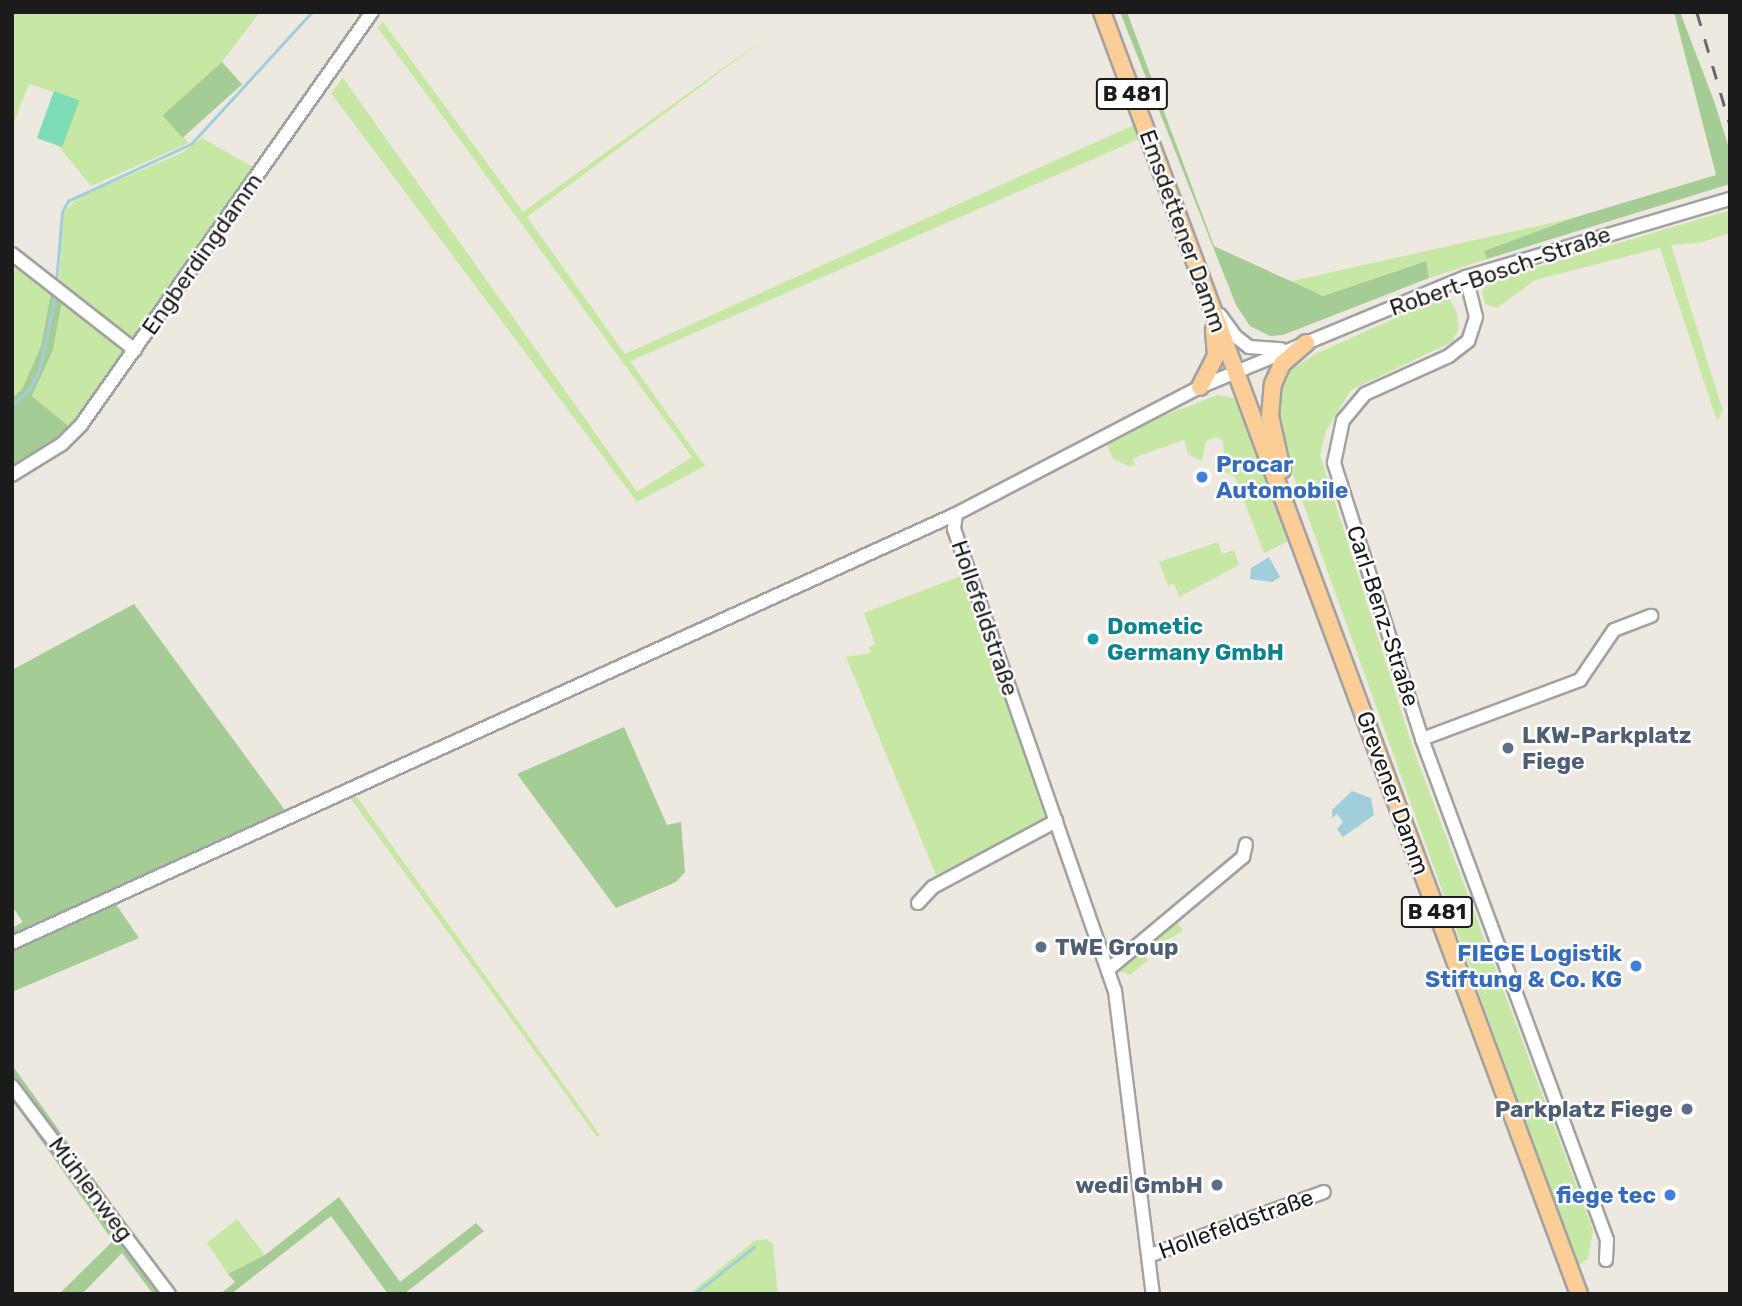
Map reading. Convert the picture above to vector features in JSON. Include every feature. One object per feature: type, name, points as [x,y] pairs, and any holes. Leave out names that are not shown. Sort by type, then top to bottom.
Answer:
[{"type":"main road","name":"Emsdettener Damm","points":[[1102,12],[1236,372]]},
{"type":"main road","points":[[1200,387],[1209,374],[1217,346],[1204,287]]},
{"type":"main road","points":[[1296,531],[1269,405],[1282,364],[1306,343]]},
{"type":"main road","name":"Grevener Damm","points":[[1236,372],[1579,1294]]},
{"type":"street","name":"Engberdingdamm","points":[[12,475],[62,444],[82,425],[372,12]]},
{"type":"street","name":"Robert-Bosch-Straße","points":[[1236,372],[1466,277],[1725,200]]},
{"type":"street","points":[[12,254],[135,349]]},
{"type":"street","name":"Carl-Benz-Straße","points":[[1466,277],[1476,317],[1468,341],[1449,356],[1365,394],[1343,420],[1334,463],[1422,739],[1607,1240],[1606,1260]]},
{"type":"street","points":[[1204,287],[1229,330],[1249,346],[1269,350],[1306,343]]},
{"type":"street","name":"Hollefeldstraße","points":[[1153,1294],[1109,969],[954,529],[956,514],[1200,387],[1236,372]]},
{"type":"street","points":[[12,943],[956,514]]},
{"type":"street","points":[[1422,739],[1580,680],[1614,630],[1651,616]]},
{"type":"street","points":[[918,903],[933,887],[1056,821]]},
{"type":"street","points":[[1109,969],[1243,858],[1246,844]]},
{"type":"street","name":"Mühlenweg","points":[[12,1086],[169,1294]]},
{"type":"street","name":"Hollefeldstraße","points":[[1148,1256],[1324,1192]]},
{"type":"green space","points":[[12,12],[260,12],[222,62],[166,119],[189,143],[91,186],[60,148],[79,100],[29,84],[12,127]]},
{"type":"green space","points":[[1120,12],[1127,12],[1214,246],[1323,296],[1426,261],[1429,278],[1283,335],[1270,336],[1250,326],[1236,305]]},
{"type":"green space","points":[[1674,12],[1680,12],[1714,101],[1730,151],[1730,184],[1487,259],[1484,251],[1573,218],[1716,175]]},
{"type":"green space","points":[[383,22],[523,212],[768,36],[527,217],[625,354],[1134,125],[1139,139],[630,361],[705,466],[637,502],[331,93],[343,78],[637,492],[692,457],[378,28]]},
{"type":"green space","points":[[222,62],[242,84],[183,138],[163,116]]},
{"type":"green space","points":[[54,91],[79,100],[62,147],[37,138]]},
{"type":"green space","points":[[202,138],[258,170],[134,342],[59,286],[63,213],[80,196],[182,153]]},
{"type":"green space","points":[[1730,210],[1730,233],[1699,243],[1671,245],[1723,411],[1717,421],[1660,248],[1535,280],[1497,308],[1485,304],[1482,290],[1491,281]]},
{"type":"green space","points":[[1573,218],[1485,251],[1487,259],[1429,278],[1425,261],[1323,296],[1288,282]]},
{"type":"green space","points":[[17,260],[52,287],[41,346],[22,389],[12,398],[12,284]]},
{"type":"green space","points":[[52,287],[63,296],[53,350],[32,396],[72,429],[54,445],[12,469],[12,398],[22,389],[41,346]]},
{"type":"green space","points":[[1443,297],[1450,299],[1457,313],[1459,328],[1452,342],[1351,390],[1326,431],[1320,455],[1413,748],[1593,1230],[1588,1259],[1577,1266],[1279,436],[1275,389],[1289,371],[1317,353]]},
{"type":"green space","points":[[69,301],[125,350],[125,357],[72,429],[32,396],[53,350],[62,303]]},
{"type":"green space","points":[[1218,395],[1234,398],[1238,404],[1289,541],[1264,553],[1235,477],[1213,466],[1224,458],[1223,440],[1216,437],[1206,441],[1202,461],[1188,454],[1184,440],[1133,458],[1135,465],[1130,467],[1113,459],[1107,445],[1107,439],[1116,434]]},
{"type":"green space","points":[[1218,542],[1222,554],[1234,550],[1239,565],[1179,597],[1174,583],[1168,586],[1159,562]]},
{"type":"green space","points":[[963,575],[1051,816],[936,875],[846,657],[871,653],[869,647],[875,644],[864,613]]},
{"type":"green space","points":[[134,604],[287,813],[12,939],[12,928],[23,922],[12,906],[12,670]]},
{"type":"green space","points":[[624,727],[667,825],[681,822],[685,872],[676,882],[616,908],[517,774]]},
{"type":"green space","points":[[354,793],[600,1135],[597,1137],[348,795]]},
{"type":"green space","points":[[115,903],[139,938],[12,992],[12,950]]},
{"type":"green space","points":[[1175,919],[1183,931],[1143,953],[1148,960],[1130,975],[1117,970]]},
{"type":"green space","points":[[12,1065],[138,1240],[136,1243],[12,1079]]},
{"type":"green space","points":[[12,1091],[165,1294],[153,1294],[122,1253],[82,1294],[59,1294],[113,1241],[12,1100]]},
{"type":"green space","points":[[339,1197],[400,1282],[476,1223],[484,1231],[404,1294],[388,1294],[331,1216],[231,1294],[220,1294],[235,1282],[228,1274],[265,1255]]},
{"type":"green space","points":[[237,1219],[265,1255],[228,1274],[207,1243]]},
{"type":"green space","points":[[767,1239],[773,1244],[778,1294],[689,1294],[754,1241]]},
{"type":"water","points":[[1269,557],[1280,577],[1272,582],[1250,579],[1251,568]]},
{"type":"water","points":[[1352,791],[1371,798],[1374,815],[1343,837],[1337,829],[1343,822],[1337,814],[1332,818],[1332,810]]},
{"type":"waterway","points":[[56,283],[62,212],[68,201],[191,144],[312,12]]},
{"type":"waterway","points":[[12,405],[30,389],[40,368],[55,296]]},
{"type":"waterway","points":[[12,935],[724,611]]},
{"type":"waterway","points":[[694,1294],[754,1247]]},
{"type":"waterway","points":[[143,1249],[156,1266]]},
{"type":"railway","points":[[1697,12],[1730,124]]},
{"type":"place","name":"Procar Automobile","points":[[1202,477]]},
{"type":"place","name":"Dometic Germany GmbH","points":[[1093,639]]},
{"type":"place","name":"LKW-Parkplatz Fiege","points":[[1508,748]]},
{"type":"place","name":"TWE Group","points":[[1041,947]]},
{"type":"place","name":"FIEGE Logistik Stiftung & Co. KG","points":[[1636,966]]},
{"type":"place","name":"Parkplatz Fiege","points":[[1687,1109]]},
{"type":"place","name":"wedi GmbH","points":[[1217,1185]]},
{"type":"place","name":"fiege tec","points":[[1670,1195]]}]
